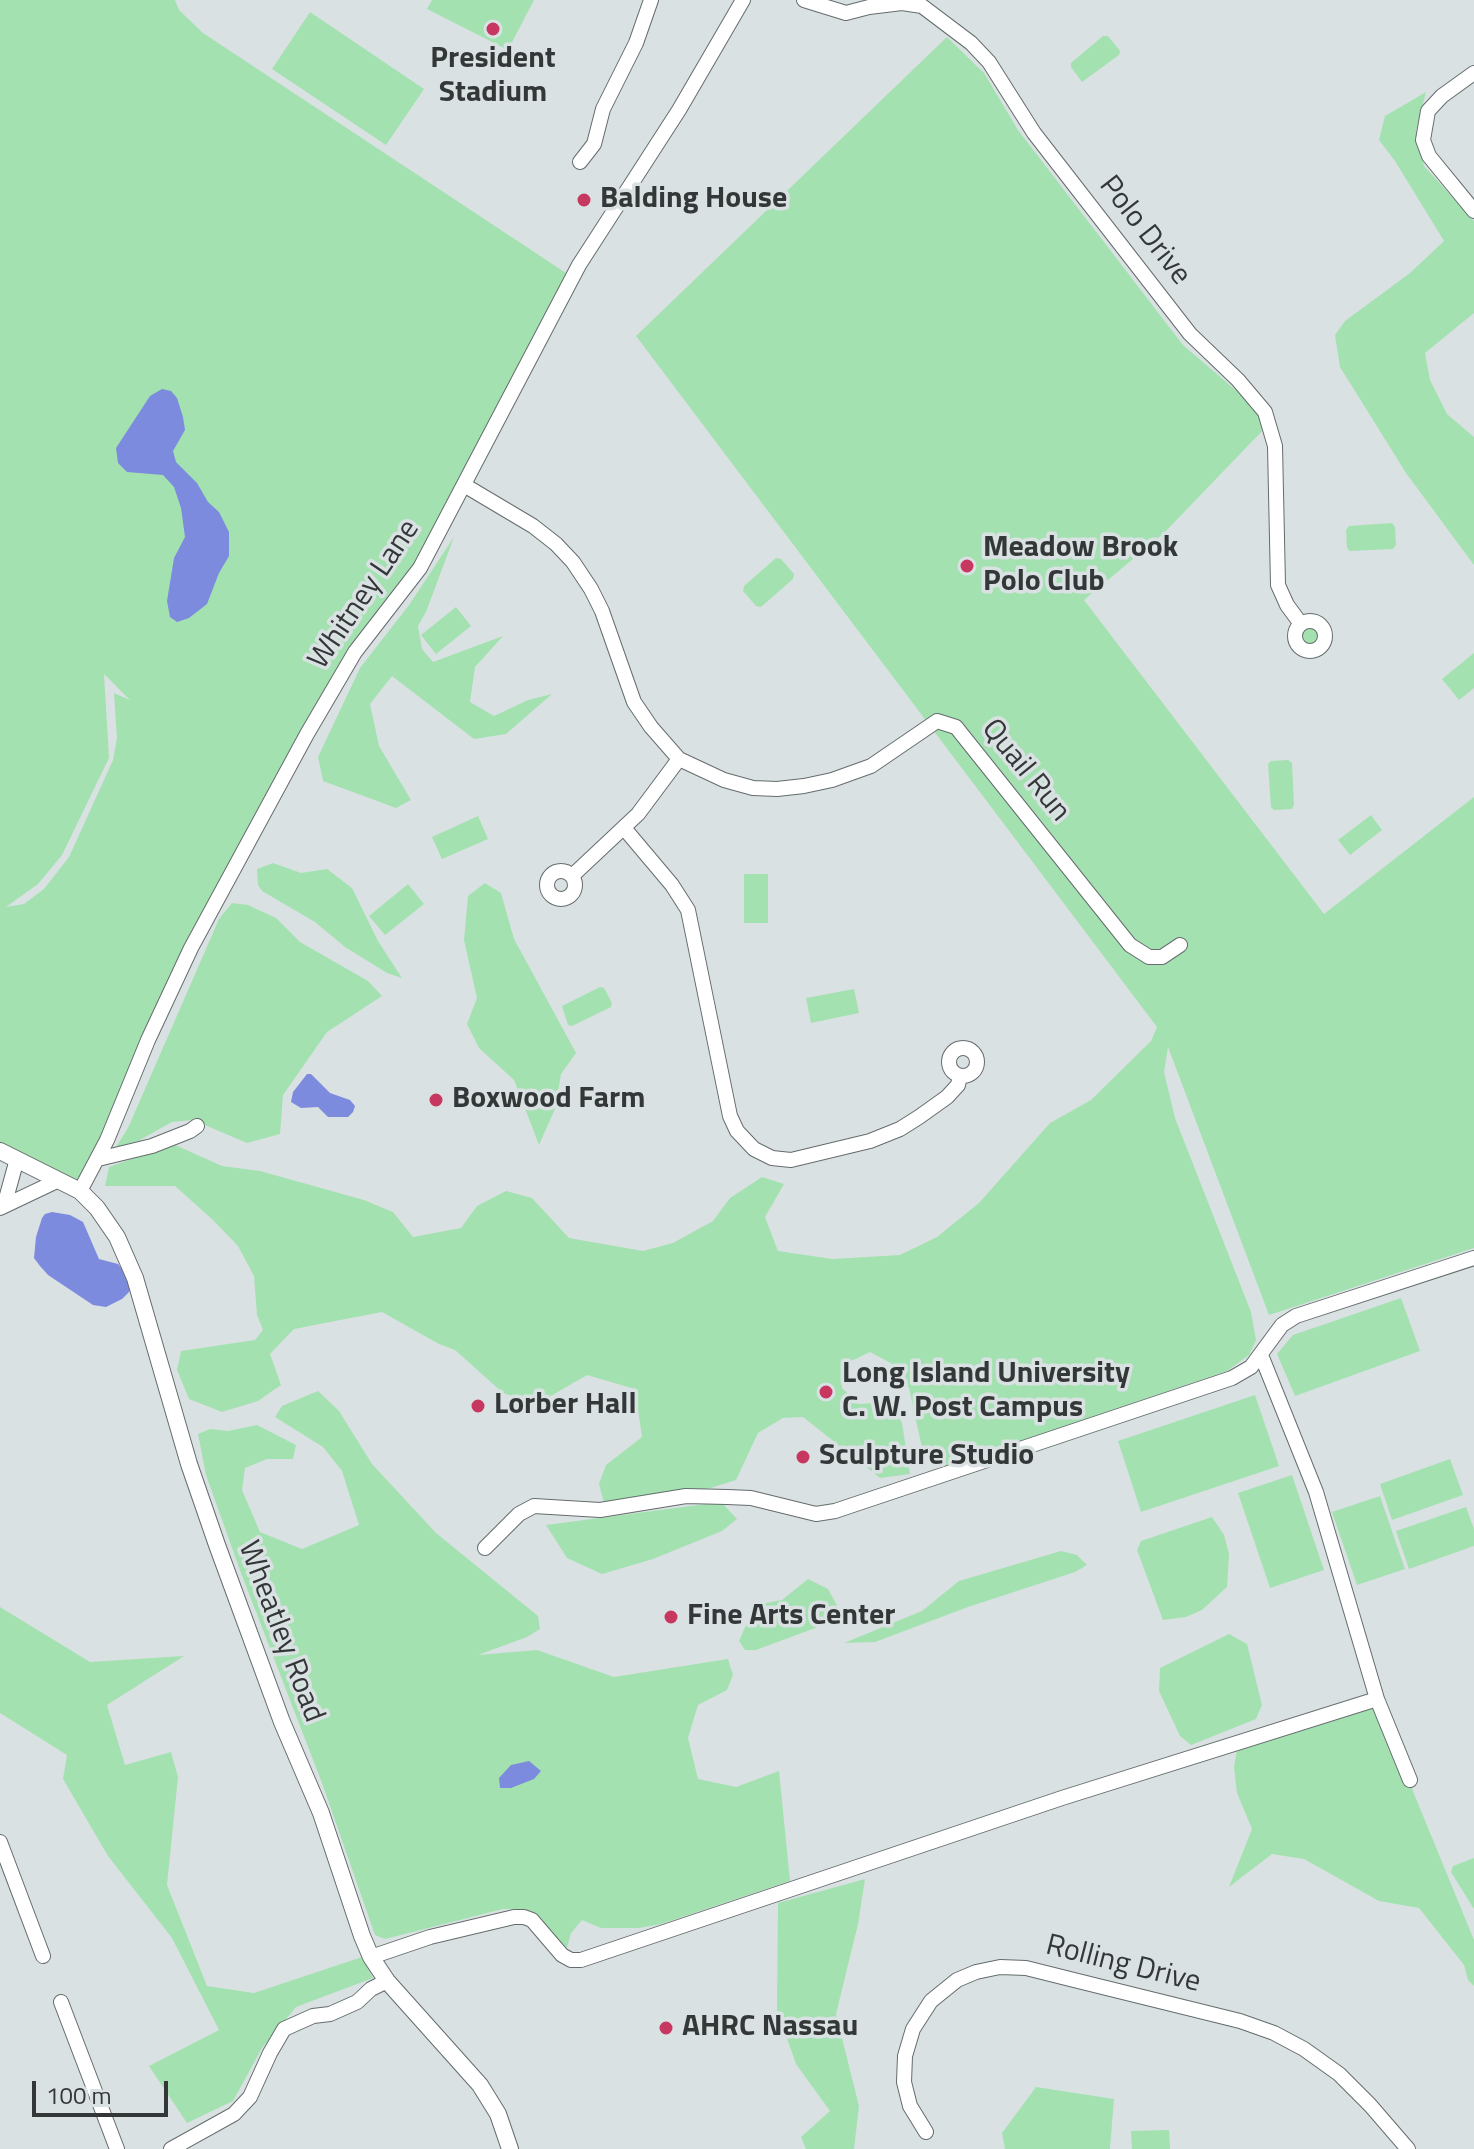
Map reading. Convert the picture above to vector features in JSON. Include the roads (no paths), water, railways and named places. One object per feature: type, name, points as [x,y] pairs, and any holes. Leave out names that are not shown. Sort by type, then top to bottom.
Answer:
[{"type":"main road","name":"Wheatley Road","points":[[0,1151],[80,1191],[97,1208],[117,1237],[135,1278],[186,1454],[217,1545],[282,1722],[321,1813],[371,1957],[387,1981],[480,2085],[498,2114],[510,2149]]},
{"type":"street","points":[[580,162],[594,144],[603,109],[636,43],[651,0]]},
{"type":"street","name":"Whitney Lane","points":[[80,1191],[98,1159],[191,948],[307,734],[355,652],[420,568],[579,265],[679,110],[743,0]]},
{"type":"street","name":"Polo Drive","points":[[804,0],[846,13],[902,3],[922,6],[971,43],[989,62],[1034,133],[1190,334],[1238,380],[1265,412],[1275,446],[1278,585],[1287,605],[1301,624]]},
{"type":"street","points":[[1474,73],[1442,96],[1428,111],[1423,140],[1429,156],[1474,211]]},
{"type":"street","name":"Quail Run","points":[[464,485],[533,526],[573,562],[602,611],[634,702],[679,759],[724,780],[753,788],[791,788],[832,780],[871,766],[937,721],[956,727],[1130,945],[1149,957],[1162,957],[1180,945]]},
{"type":"street","points":[[572,876],[638,814],[679,759]]},
{"type":"street","points":[[624,828],[672,885],[688,910],[730,1116],[737,1131],[754,1149],[772,1158],[791,1160],[877,1138],[900,1129],[947,1097],[958,1085],[960,1076]]},
{"type":"street","points":[[98,1159],[152,1146],[197,1126]]},
{"type":"street","points":[[2,1207],[17,1159]]},
{"type":"street","points":[[2,1207],[59,1180]]},
{"type":"street","points":[[485,1548],[519,1514],[534,1506],[600,1510],[686,1496],[751,1498],[816,1514],[835,1511],[1232,1378],[1251,1367],[1282,1325],[1296,1316],[1474,1258]]},
{"type":"street","points":[[1261,1355],[1316,1492],[1377,1699],[1410,1780]]},
{"type":"street","points":[[371,1957],[430,1937],[524,1917],[532,1920],[562,1955],[571,1960],[581,1960],[1076,1793],[1377,1699]]},
{"type":"street","points":[[0,1842],[43,1956]]},
{"type":"street","name":"Rolling Drive","points":[[926,2132],[910,2106],[904,2082],[905,2056],[913,2029],[931,2001],[957,1980],[1000,1967],[1026,1968],[1240,2021],[1274,2033],[1304,2049],[1339,2074],[1408,2149]]},
{"type":"street","points":[[171,2149],[234,2114],[250,2097],[284,2029],[357,2002],[371,1989],[387,1981]]},
{"type":"street","points":[[61,2002],[117,2149]]},
{"type":"water","points":[[162,389],[171,391],[177,398],[183,417],[185,430],[173,451],[176,462],[219,512],[229,532],[229,556],[207,604],[189,618],[177,622],[170,617],[167,601],[174,558],[185,537],[174,487],[163,475],[127,472],[118,463],[116,448],[150,396]]},
{"type":"water","points":[[307,1074],[311,1074],[330,1093],[350,1100],[355,1106],[353,1112],[348,1117],[328,1117],[318,1107],[301,1108],[291,1102],[293,1092]]},
{"type":"water","points":[[52,1212],[70,1215],[83,1222],[99,1259],[118,1264],[131,1286],[122,1299],[106,1307],[93,1305],[48,1275],[40,1266],[34,1258],[36,1237],[42,1218]]},
{"type":"water","points":[[529,1761],[541,1771],[534,1779],[511,1788],[500,1788],[499,1778],[511,1765]]},
{"type":"place","name":"President Stadium","points":[[493,29]]},
{"type":"place","name":"Balding House","points":[[584,200]]},
{"type":"place","name":"Meadow Brook Polo Club","points":[[967,566]]},
{"type":"place","name":"Boxwood Farm","points":[[436,1100]]},
{"type":"place","name":"Long Island University C. W. Post Campus","points":[[826,1392]]},
{"type":"place","name":"Lorber Hall","points":[[478,1406]]},
{"type":"place","name":"Sculpture Studio","points":[[803,1457]]},
{"type":"place","name":"Fine Arts Center","points":[[671,1617]]},
{"type":"place","name":"AHRC Nassau","points":[[666,2028]]}]
